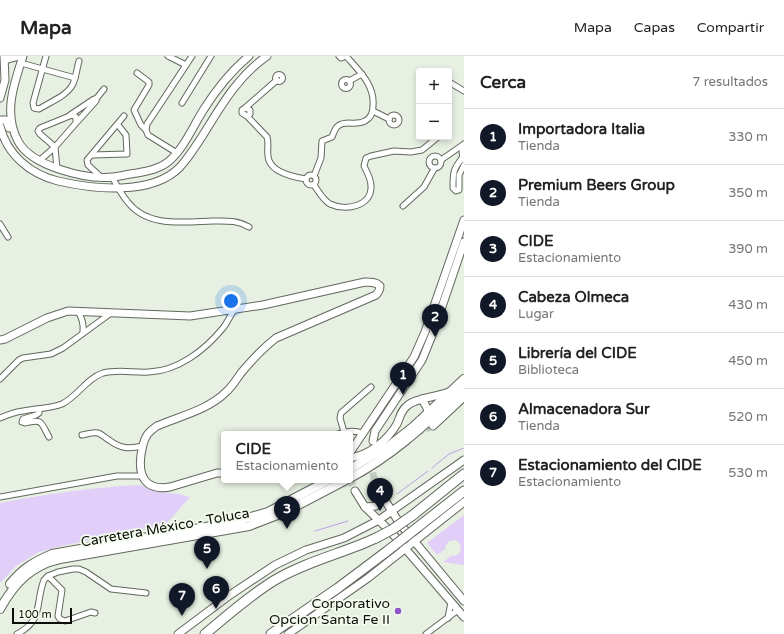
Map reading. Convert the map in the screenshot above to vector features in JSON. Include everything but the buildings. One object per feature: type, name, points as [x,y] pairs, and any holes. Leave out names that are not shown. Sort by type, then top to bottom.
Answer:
[{"type":"highway","points":[[205,634],[247,600],[276,580],[313,562],[356,548],[393,529],[464,474]]},
{"type":"highway","points":[[271,634],[338,588],[464,491]]},
{"type":"main road","points":[[353,467],[390,445],[428,413],[464,379]]},
{"type":"main road","points":[[353,476],[376,463],[420,430],[464,389]]},
{"type":"main road","name":"Carretera México - Toluca","points":[[0,598],[19,573],[32,563],[52,554],[234,522],[268,512],[323,483]]},
{"type":"main road","name":"Carretera México - Toluca","points":[[0,609],[20,580],[30,571],[44,563],[249,526],[285,512],[340,483]]},
{"type":"street","points":[[46,56],[33,106],[36,109],[39,109],[64,93],[73,84],[79,62]]},
{"type":"street","points":[[168,56],[186,66]]},
{"type":"street","points":[[146,130],[147,124],[192,56]]},
{"type":"street","points":[[182,103],[211,56]]},
{"type":"street","points":[[21,58],[10,102],[10,119],[15,134],[22,147],[26,152],[39,161],[57,169],[101,177],[112,177],[148,171],[169,162],[177,153],[218,89],[249,56]]},
{"type":"street","points":[[0,126],[5,142],[12,153],[28,168],[56,180],[80,186],[119,189],[150,183],[166,177],[179,168],[190,154],[230,92],[247,72],[267,56]]},
{"type":"street","points":[[314,185],[316,178],[314,176],[321,158],[322,141],[332,137],[336,127],[365,121],[370,117],[373,111],[373,92],[362,74],[346,56],[341,58],[339,56]]},
{"type":"street","points":[[0,98],[2,91],[3,59],[21,58],[42,68],[75,78]]},
{"type":"street","points":[[137,73],[148,80],[149,84],[134,110],[141,125],[148,134],[177,153]]},
{"type":"street","points":[[349,81],[362,74]]},
{"type":"street","points":[[277,80],[245,108],[250,110],[250,114],[247,116],[267,137],[269,162],[285,174],[306,179]]},
{"type":"street","points":[[452,84],[464,91]]},
{"type":"street","points":[[39,161],[55,147],[96,101],[104,89]]},
{"type":"street","points":[[2,91],[7,91],[12,94]]},
{"type":"street","points":[[57,169],[55,147],[40,134],[39,129],[70,115],[94,98],[96,99]]},
{"type":"street","points":[[0,101],[6,103],[10,102]]},
{"type":"street","points":[[373,111],[389,119]]},
{"type":"street","points":[[70,115],[76,117],[76,123]]},
{"type":"street","points":[[101,177],[88,165],[87,160],[118,125],[124,116]]},
{"type":"street","points":[[0,120],[6,120],[15,143],[17,146],[22,147]]},
{"type":"street","points":[[92,155],[127,154],[126,134],[118,125]]},
{"type":"street","points":[[314,185],[323,199],[330,204],[339,207],[358,206],[366,201],[372,188],[371,181],[364,166],[366,158],[394,151],[411,152],[422,150],[434,140]]},
{"type":"street","points":[[403,206],[424,187],[434,169],[440,167],[441,160],[464,145]]},
{"type":"street","points":[[463,162],[454,169],[453,188],[456,191],[460,188],[459,175],[463,162],[464,145]]},
{"type":"street","points":[[434,169],[430,165],[430,160],[434,156],[441,160]]},
{"type":"street","points":[[306,179],[308,176],[314,176]]},
{"type":"street","points":[[112,177],[127,202],[138,212],[150,219],[166,222],[229,221],[241,222],[249,227]]},
{"type":"street","points":[[306,179],[308,185],[314,185]]},
{"type":"street","points":[[373,441],[375,431],[422,360],[427,349],[462,240],[464,220]]},
{"type":"street","points":[[0,224],[8,237]]},
{"type":"street","points":[[353,450],[362,433],[414,357],[462,240]]},
{"type":"street","points":[[0,340],[47,318],[58,314],[78,311],[190,316],[264,305],[365,282],[374,282],[380,286],[380,291],[376,295],[276,338],[268,344],[243,371],[227,392],[209,404],[157,426],[150,431],[146,437],[140,467],[142,476],[146,482],[153,487],[162,488],[221,473]]},
{"type":"street","points":[[0,418],[24,411],[62,404],[97,375],[111,372],[161,371],[185,360],[213,339],[224,327],[234,310]]},
{"type":"street","points":[[78,311],[84,325],[83,333]]},
{"type":"street","points":[[0,380],[19,360],[23,358],[51,354],[63,348],[112,312]]},
{"type":"street","points":[[419,346],[427,349]]},
{"type":"street","points":[[344,431],[340,418],[341,413],[371,387]]},
{"type":"street","points":[[353,455],[365,454],[384,440],[397,423],[406,407],[422,399],[436,397],[451,392]]},
{"type":"street","points":[[433,426],[464,397]]},
{"type":"street","points":[[422,399],[428,413]]},
{"type":"street","points":[[39,409],[39,413],[24,419],[22,422],[25,423],[35,420],[39,421],[49,437]]},
{"type":"street","points":[[397,423],[403,430]]},
{"type":"street","points":[[353,431],[362,433]]},
{"type":"street","points":[[82,435],[99,433],[122,448],[131,449],[143,446]]},
{"type":"street","points":[[178,634],[230,595],[275,565],[306,550],[344,538],[379,520],[464,460]]},
{"type":"street","points":[[0,497],[117,476],[142,476]]},
{"type":"street","points":[[376,486],[391,512],[464,601]]},
{"type":"street","points":[[355,491],[364,508],[379,520],[405,548],[464,617]]},
{"type":"street","points":[[364,508],[376,506],[383,498]]},
{"type":"street","points":[[288,634],[362,582],[464,502]]},
{"type":"street","points":[[17,634],[29,627],[36,616],[43,584],[48,576],[72,569],[79,569],[111,589],[146,593]]},
{"type":"street","points":[[48,576],[62,590],[58,616],[60,620],[65,621],[91,612],[95,613]]},
{"type":"street","points":[[448,618],[451,602]]},
{"type":"street","points":[[426,634],[458,610]]},
{"type":"shaded area","points":[[140,485],[156,491],[190,497],[165,525],[39,552],[16,566],[0,583],[0,503],[70,491]]},
{"type":"shaded area","points":[[464,515],[464,565],[443,562],[451,556],[458,555],[460,553],[461,548],[459,542],[456,540],[449,541],[445,549],[437,555],[427,543]]},
{"type":"waterway","points":[[432,468],[449,454],[464,448]]},
{"type":"waterway","points":[[397,494],[428,471]]},
{"type":"waterway","points":[[315,531],[348,521]]},
{"type":"tunnel","points":[[416,433],[433,426]]},
{"type":"tunnel","points":[[373,441],[372,464],[376,486]]},
{"type":"tunnel","points":[[352,483],[355,491]]},
{"type":"place","name":"Premium Beers Group","points":[[435,337]]},
{"type":"place","name":"Importadora Italia","points":[[403,395]]},
{"type":"place","name":"Cabeza Olmeca","points":[[380,511]]},
{"type":"place","name":"CIDE","points":[[287,529]]},
{"type":"place","name":"Librería del CIDE","points":[[207,569]]},
{"type":"place","name":"Almacenadora Sur","points":[[216,609]]},
{"type":"place","name":"Corporativo Opcion Santa Fe II","points":[[398,611]]},
{"type":"place","name":"Estacionamiento del CIDE","points":[[182,616]]}]
